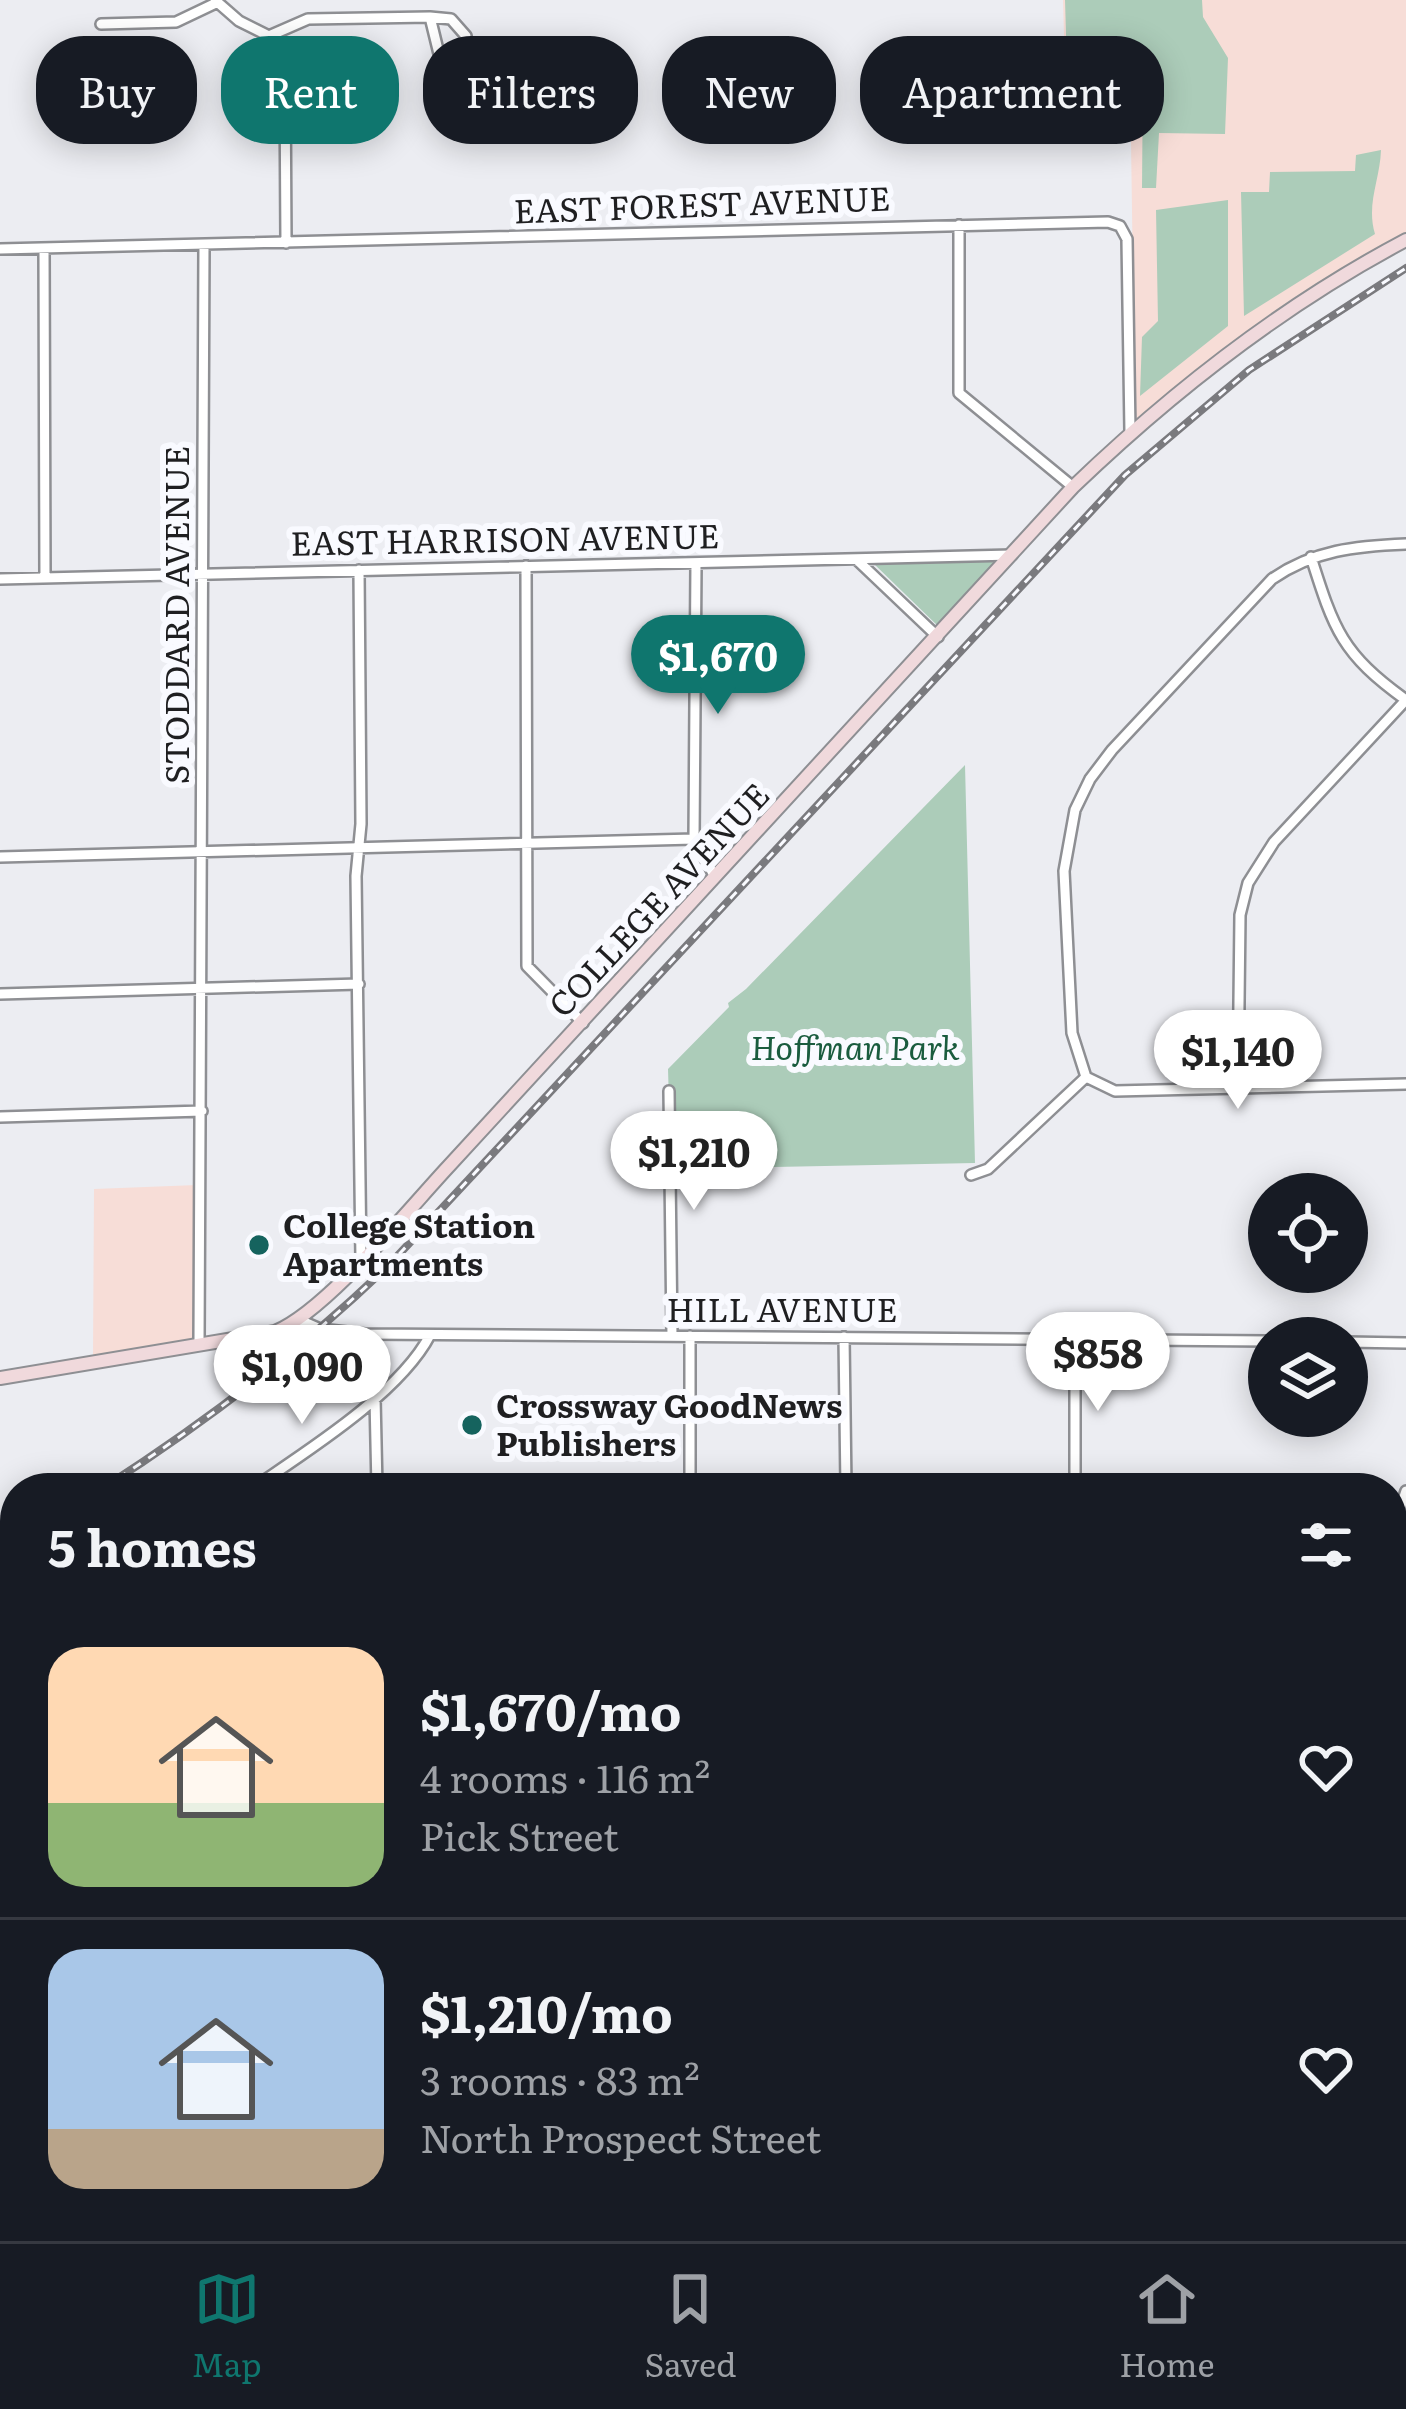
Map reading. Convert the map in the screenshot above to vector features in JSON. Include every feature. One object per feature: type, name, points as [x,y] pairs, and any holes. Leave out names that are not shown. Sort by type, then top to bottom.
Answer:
[{"type":"street","points":[[0,249],[286,243],[285,79],[269,35],[239,21],[216,2],[176,22],[101,24]]},
{"type":"street","points":[[269,35],[308,19],[430,17],[451,20],[466,35],[468,51],[459,62],[440,58],[430,17]]},
{"type":"street","name":"EAST FOREST AVENUE","points":[[286,243],[1102,221],[1120,226],[1127,239],[1130,432]]},
{"type":"street","points":[[959,225],[959,393],[1073,487]]},
{"type":"street","name":"COLLEGE AVENUE","points":[[0,1378],[275,1332],[297,1319],[361,1260],[583,1023],[1073,487],[1130,432],[1243,340],[1343,273],[1406,240]]},
{"type":"street","name":"STODDARD AVENUE","points":[[200,1343],[204,245]]},
{"type":"street","points":[[44,248],[45,578]]},
{"type":"street","points":[[1406,544],[1335,550],[1311,557],[1287,568],[1258,591],[1112,750],[1081,795],[1070,826],[1064,871],[1072,1033],[1086,1077],[1114,1090],[1406,1084]]},
{"type":"street","name":"EAST HARRISON AVENUE","points":[[0,579],[1012,555]]},
{"type":"street","points":[[1238,1090],[1240,915],[1248,883],[1274,842],[1406,700],[1350,652],[1333,624],[1311,557]]},
{"type":"street","points":[[856,559],[938,637]]},
{"type":"street","points":[[696,562],[694,839],[716,877]]},
{"type":"street","points":[[526,566],[527,966],[583,1023]]},
{"type":"street","points":[[359,570],[361,1260]]},
{"type":"street","points":[[0,857],[694,839]]},
{"type":"street","points":[[0,994],[359,984]]},
{"type":"street","points":[[971,1175],[988,1169],[1086,1077]]},
{"type":"street","points":[[669,1091],[672,1336]]},
{"type":"street","points":[[0,1117],[202,1111]]},
{"type":"street","name":"HILL AVENUE","points":[[297,1319],[350,1334],[1248,1341]]},
{"type":"street","points":[[273,1473],[375,1398],[422,1351],[430,1335]]},
{"type":"street","points":[[690,1336],[690,1473]]},
{"type":"street","points":[[844,1337],[846,1473]]},
{"type":"street","points":[[1075,1340],[1075,1473]]},
{"type":"street","points":[[1368,1342],[1406,1343]]},
{"type":"street","points":[[375,1398],[377,1473]]},
{"type":"shaded area","points":[[1063,0],[1406,0],[1406,235],[1360,258],[1239,338],[1135,421],[1131,144],[1164,144],[1164,36],[1064,36]]},
{"type":"shaded area","points":[[197,1185],[196,1339],[93,1358],[94,1189]]},
{"type":"green space","points":[[1065,0],[1202,0],[1203,17],[1228,58],[1225,134],[1164,133],[1164,36],[1066,36]]},
{"type":"green space","points":[[1142,144],[1158,144],[1156,188],[1142,188]]},
{"type":"green space","points":[[1381,150],[1373,202],[1375,234],[1244,316],[1241,192],[1269,192],[1270,172],[1355,171],[1356,155]]},
{"type":"green space","points":[[1228,200],[1228,326],[1140,396],[1142,337],[1158,321],[1156,210]]},
{"type":"green space","points":[[1005,558],[941,629],[872,562]]},
{"type":"green space","name":"Hoffman Park","points":[[965,765],[975,1163],[671,1169],[668,1069]]},
{"type":"railway","points":[[125,1473],[252,1384],[389,1265],[1125,475],[1249,370],[1406,268]]},
{"type":"place","name":"College Station Apartments","points":[[259,1245]]},
{"type":"place","name":"Crossway GoodNews Publishers","points":[[472,1425]]}]
